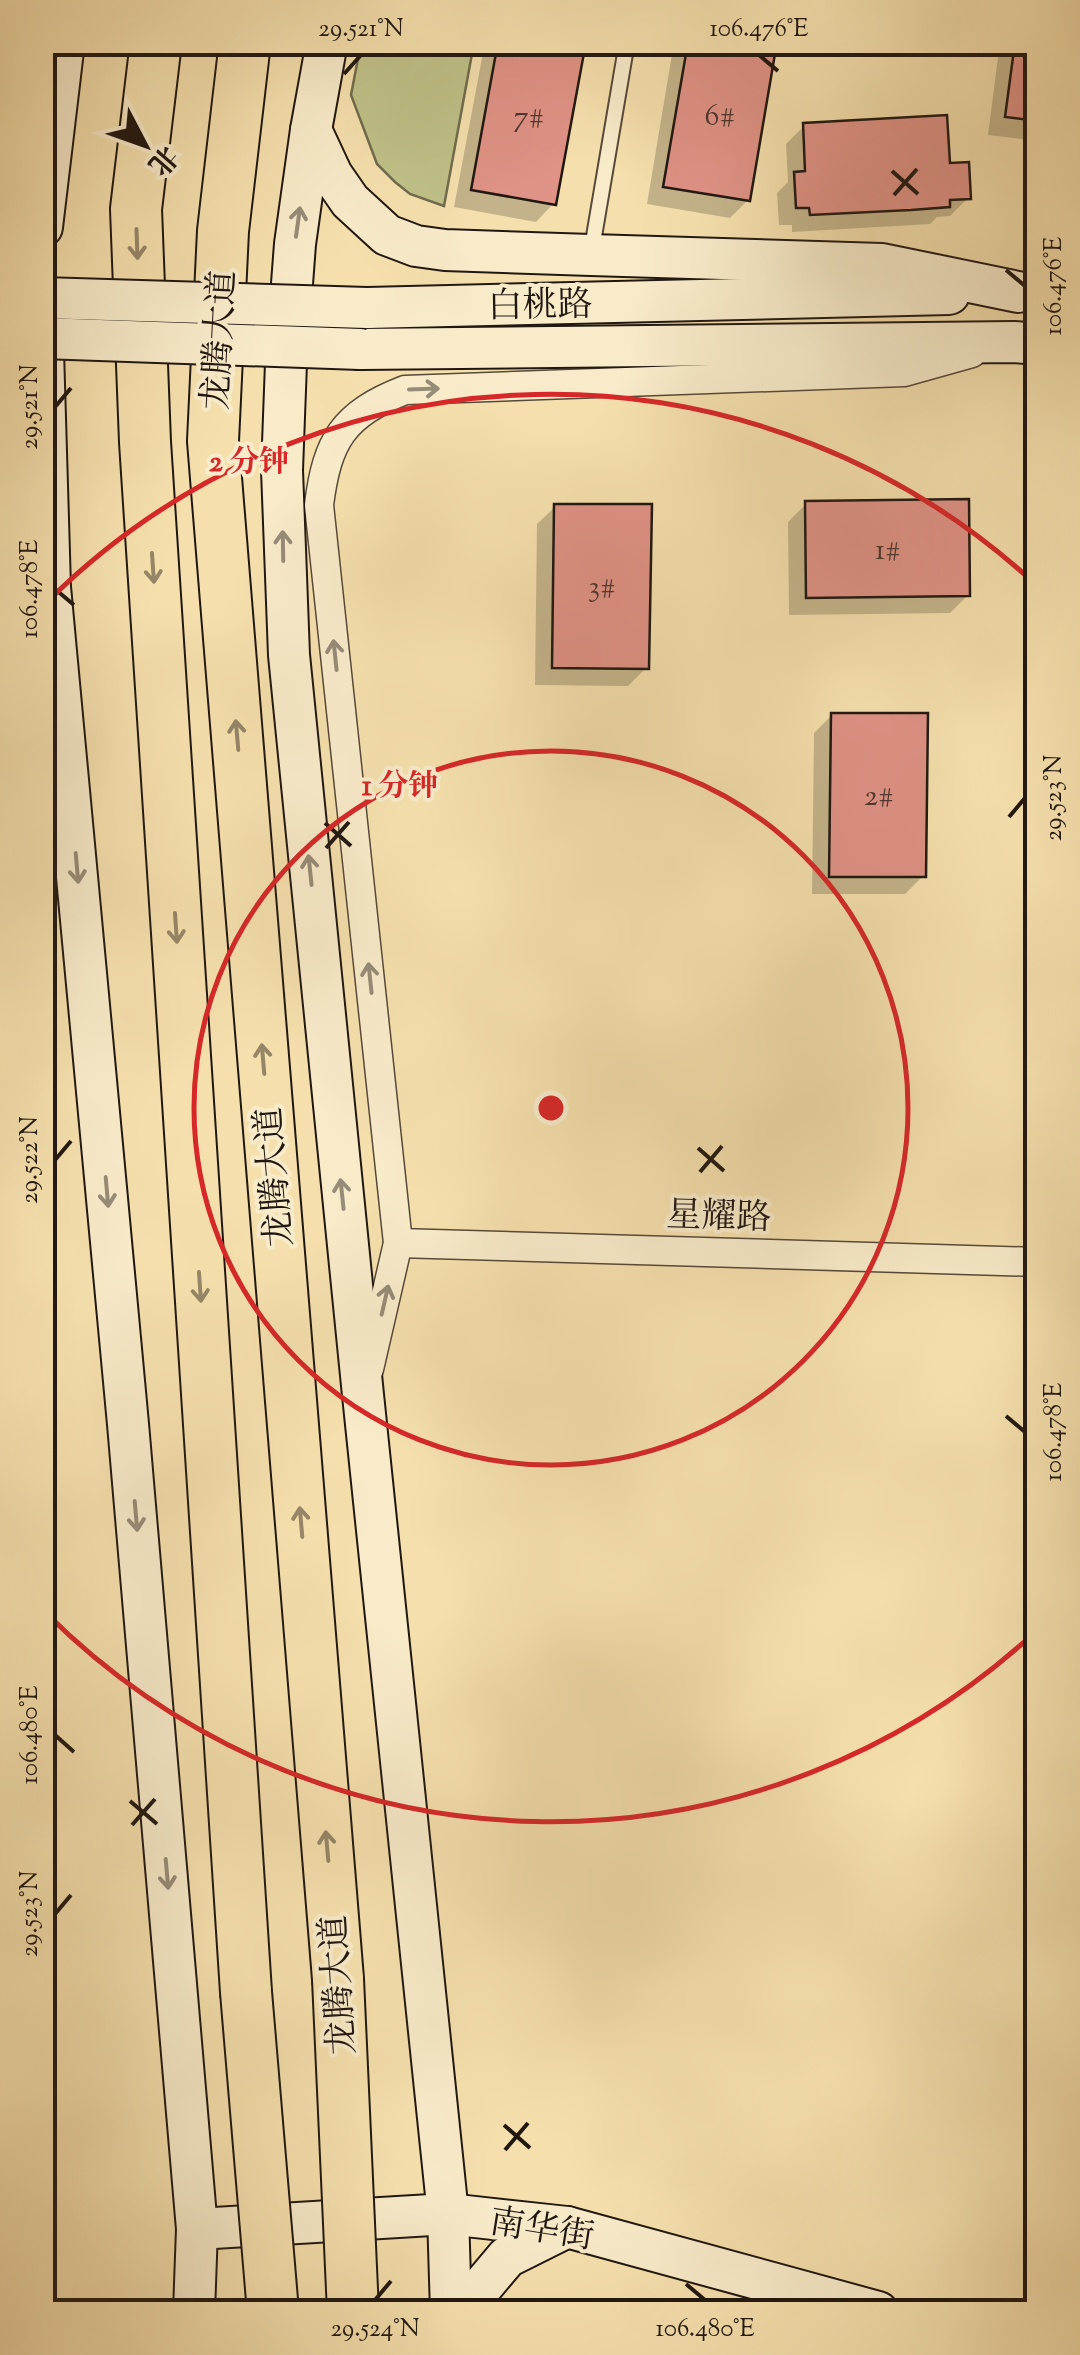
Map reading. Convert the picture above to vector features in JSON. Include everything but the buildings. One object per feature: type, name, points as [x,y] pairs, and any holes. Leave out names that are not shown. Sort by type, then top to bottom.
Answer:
[{"type":"highway","name":"龙腾大道","points":[[156,42],[136,209],[144,442],[246,1992],[273,2312]]},
{"type":"highway","name":"龙腾大道","points":[[245,42],[223,231],[213,441],[338,1978],[354,2312]]},
{"type":"highway","points":[[241,2312],[252,2074]]},
{"type":"main road","points":[[42,228],[46,167],[64,42]]},
{"type":"main road","points":[[327,42],[296,244],[286,363],[284,564],[289,655],[362,1395],[448,2214],[451,2312]]},
{"type":"main road","points":[[311,130],[332,175],[350,201],[386,236],[416,246],[882,264],[1028,294]]},
{"type":"main road","name":"白桃路","points":[[42,298],[367,308],[1028,294]]},
{"type":"main road","points":[[42,317],[50,587],[128,1424],[197,2228],[194,2312]]},
{"type":"main road","name":"白桃路","points":[[42,338],[360,349],[1026,343]]},
{"type":"main road","name":"南华街","points":[[197,2228],[448,2214],[567,2228],[878,2312]]},
{"type":"main road","points":[[469,2312],[475,2295],[507,2257],[567,2228]]},
{"type":"street","points":[[362,1395],[398,1242],[319,505],[323,472],[333,444],[353,418],[380,400],[405,390],[904,372],[1026,343]]},
{"type":"street","name":"星耀路","points":[[398,1242],[1038,1262]]},
{"type":"lane","points":[[591,255],[627,42]]},
{"type":"green space","points":[[361,43],[474,43],[444,206],[410,194],[377,164],[351,95]]}]
